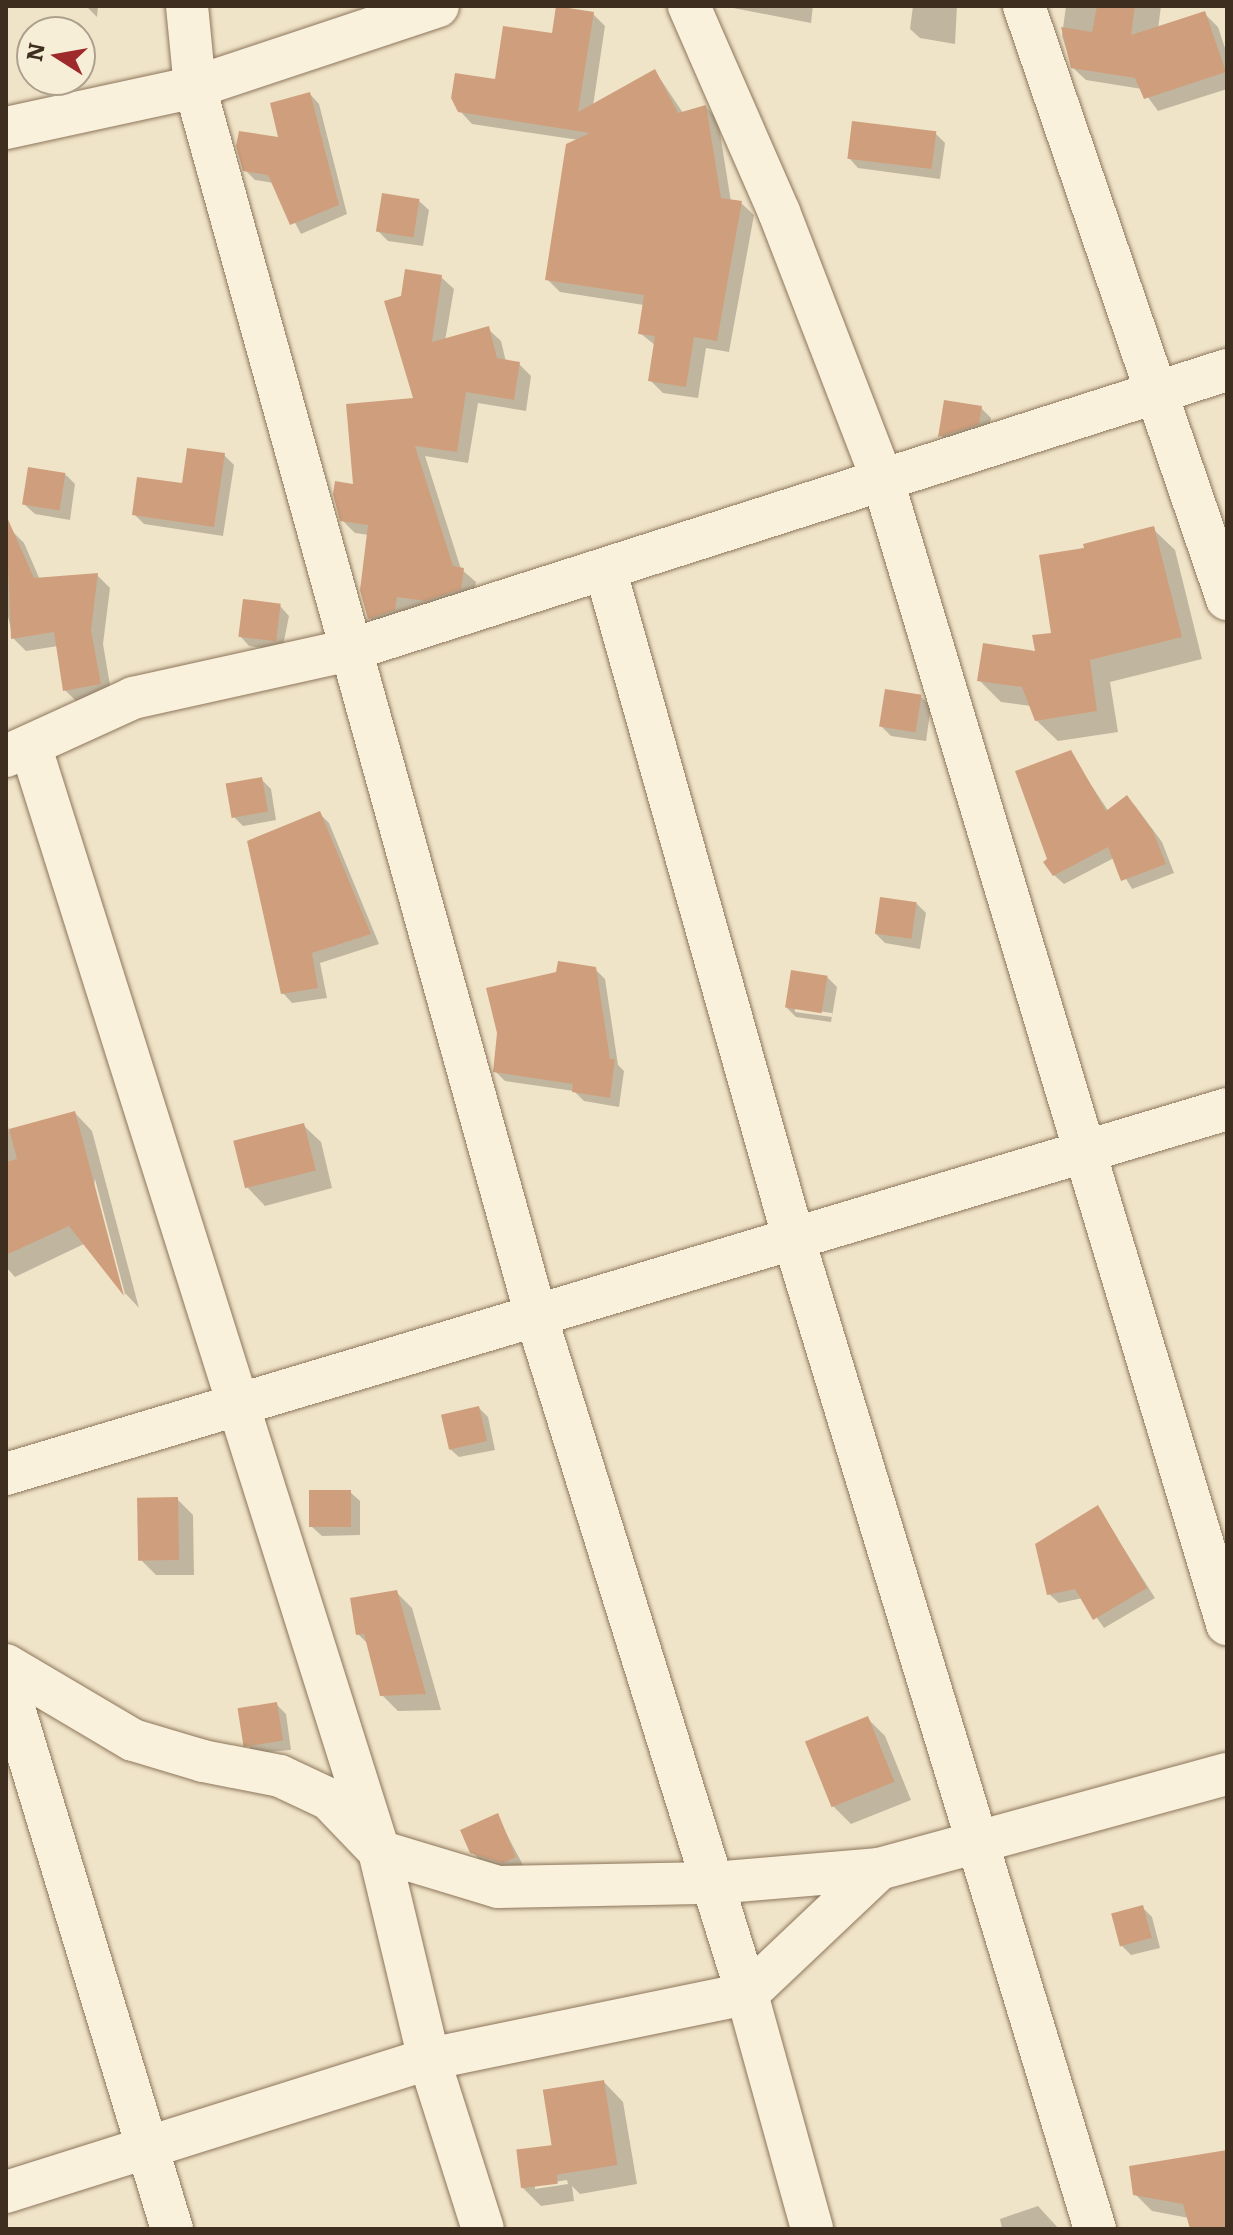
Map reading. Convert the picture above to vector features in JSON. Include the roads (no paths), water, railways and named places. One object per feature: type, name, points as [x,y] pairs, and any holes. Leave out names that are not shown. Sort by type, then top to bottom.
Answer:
[{"type":"street","points":[[187,6],[195,87],[537,1319],[747,1994],[812,2229]]},
{"type":"street","points":[[6,128],[195,87],[438,6]]},
{"type":"street","points":[[689,6],[779,212],[883,481],[1227,1624]]},
{"type":"street","points":[[1024,6],[1159,389],[1227,599]]},
{"type":"street","points":[[483,2229],[429,2059],[379,1851],[241,1408],[18,752],[133,698],[350,650],[606,572],[1159,389],[1227,370]]},
{"type":"street","points":[[606,572],[794,1240],[974,1845],[1095,2229]]},
{"type":"street","points":[[6,1474],[241,1408],[1227,1109]]},
{"type":"street","points":[[6,1665],[133,1740],[203,1761],[280,1776],[329,1799],[379,1851],[498,1887],[713,1883],[879,1869],[1227,1774]]},
{"type":"street","points":[[6,1682],[172,2229]]},
{"type":"street","points":[[6,2192],[148,2150],[429,2059],[747,1994],[879,1869]]}]
